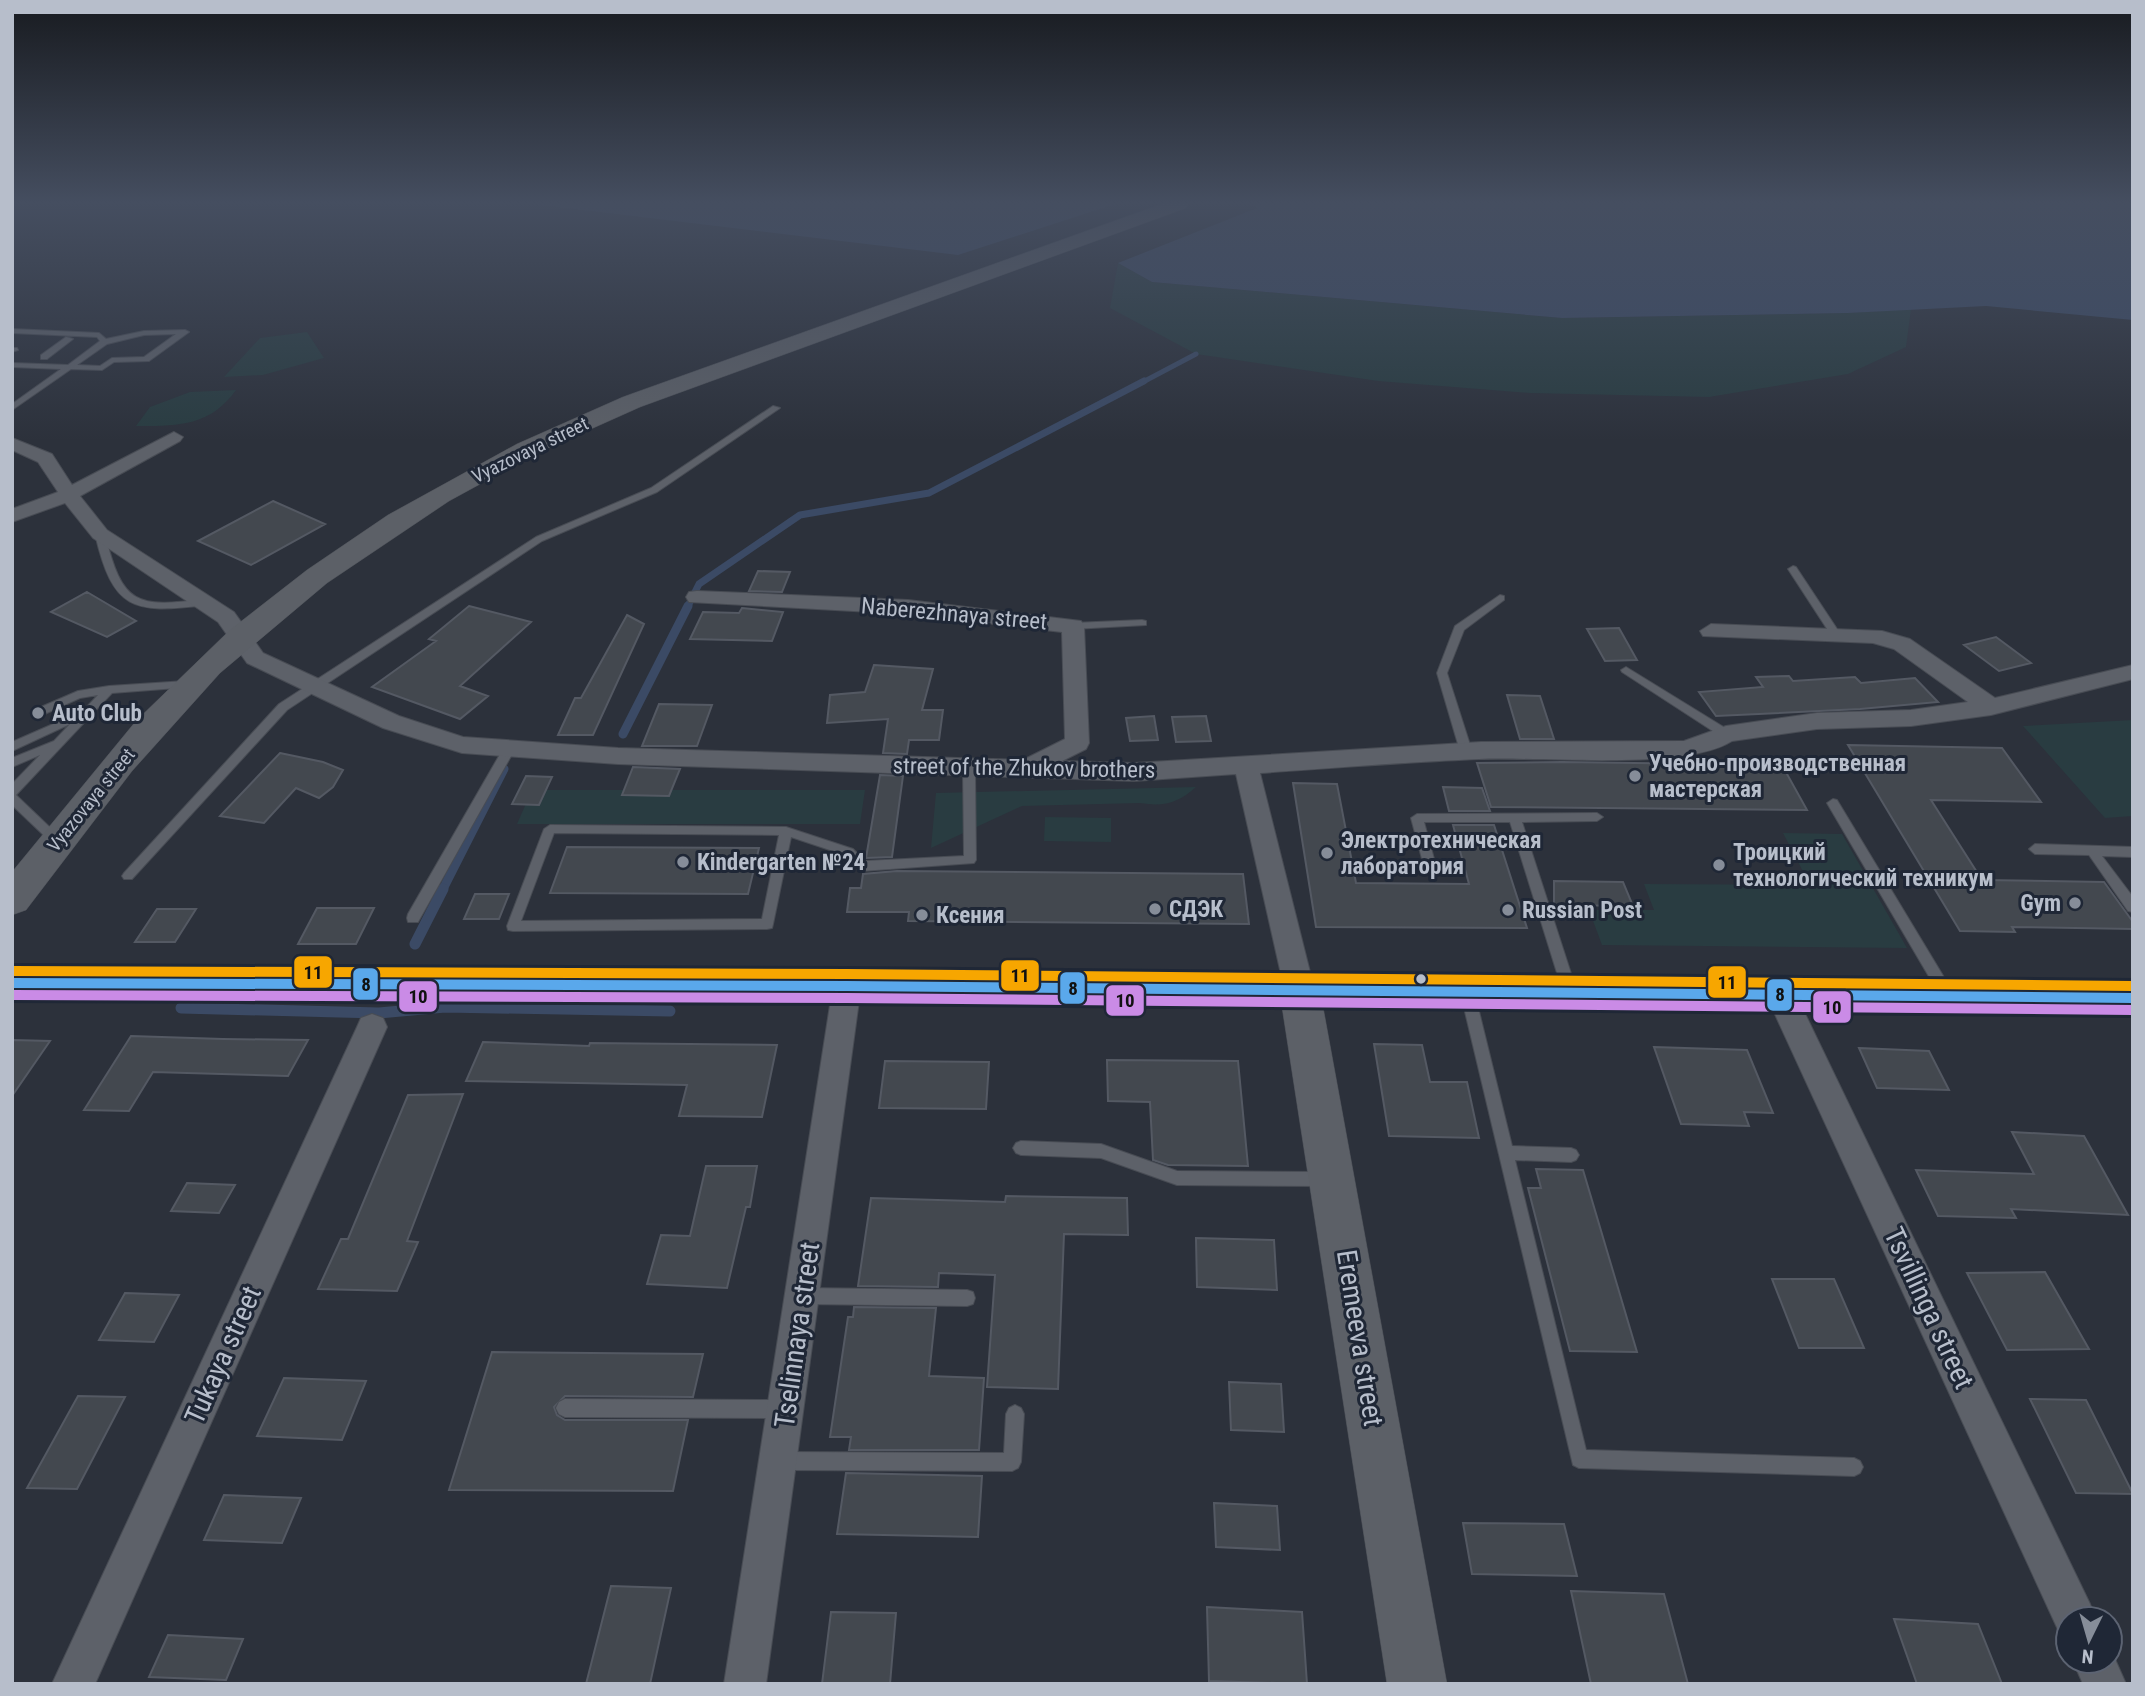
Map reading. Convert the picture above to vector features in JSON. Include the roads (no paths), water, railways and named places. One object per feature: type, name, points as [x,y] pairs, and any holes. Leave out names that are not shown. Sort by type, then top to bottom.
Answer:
[{"type":"street","name":"Vyazovaya street","points":[[12,900],[57,841],[190,685],[240,638],[312,580],[379,534],[464,483],[572,428],[673,386],[959,283]]},
{"type":"street","points":[[12,516],[70,494],[174,437]]},
{"type":"street","name":"street of the Zhukov brothers","points":[[12,443],[45,458],[85,519],[100,534],[226,617],[256,658],[391,722],[462,745],[618,756],[969,770],[1134,772],[1466,751],[1684,749],[1715,741],[1726,734],[1817,721],[1912,718],[1991,707],[2133,672]]},
{"type":"street","name":"Naberezhnaya street","points":[[697,597],[908,607],[1073,626],[1077,743]]},
{"type":"street","points":[[1711,631],[1874,636],[1902,644],[1991,707]]},
{"type":"street","points":[[1021,771],[1077,743],[1134,772]]},
{"type":"street","points":[[1246,765],[1300,992]]},
{"type":"street","points":[[12,983],[847,986],[1783,997],[2133,998]]},
{"type":"street","name":"Tselinnaya street","points":[[745,1684],[847,986]]},
{"type":"street","name":"Eremeeva street","points":[[1300,992],[1418,1684]]},
{"type":"street","name":"Tsvillinga street","points":[[1783,997],[2068,1605]]},
{"type":"street","name":"Tukaya street","points":[[73,1684],[372,1027]]},
{"type":"lane","points":[[12,331],[99,335],[104,342]]},
{"type":"lane","points":[[12,365],[67,367],[102,368],[112,360],[146,359],[185,332],[144,333],[104,342],[67,367],[12,408]]},
{"type":"lane","points":[[44,357],[69,339]]},
{"type":"lane","points":[[128,876],[283,707],[539,539],[654,490],[776,408]]},
{"type":"lane","points":[[100,534],[106,568],[122,595],[140,604],[164,608],[206,602]]},
{"type":"lane","points":[[1793,569],[1836,635]]},
{"type":"lane","points":[[1466,751],[1442,673],[1459,628],[1500,598]]},
{"type":"lane","points":[[1073,626],[1142,623]]},
{"type":"lane","points":[[1626,670],[1726,734]]},
{"type":"lane","points":[[38,713],[78,695],[109,690],[190,685]]},
{"type":"lane","points":[[12,792],[109,690]]},
{"type":"lane","points":[[12,747],[89,710]]},
{"type":"lane","points":[[12,763],[60,742]]},
{"type":"lane","points":[[413,918],[509,749]]},
{"type":"lane","points":[[786,831],[767,924],[513,926],[550,829],[786,831],[849,852],[862,866],[970,860],[969,770]]},
{"type":"lane","points":[[12,799],[57,841]]},
{"type":"lane","points":[[1833,803],[1948,997]]},
{"type":"lane","points":[[1431,870],[1417,818],[1597,817]]},
{"type":"lane","points":[[1515,818],[1570,993]]},
{"type":"lane","points":[[2035,849],[2133,852]]},
{"type":"lane","points":[[2093,852],[2133,907]]},
{"type":"lane","points":[[1467,992],[1579,1459],[1854,1467]]},
{"type":"lane","points":[[1021,1148],[1101,1151],[1177,1178],[1334,1179]]},
{"type":"lane","points":[[1506,1153],[1571,1155]]},
{"type":"lane","points":[[803,1296],[967,1298]]},
{"type":"lane","points":[[565,1408],[786,1409]]},
{"type":"lane","points":[[778,1461],[1012,1462],[1016,1414]]},
{"type":"water","points":[[1165,283],[2133,283],[2133,320],[1986,306],[1848,313],[1562,318]]},
{"type":"waterway","points":[[1141,383],[1196,354]]},
{"type":"waterway","points":[[688,606],[699,584],[800,515],[929,493],[1144,381]]},
{"type":"waterway","points":[[623,734],[688,606]]},
{"type":"waterway","points":[[442,891],[504,769]]},
{"type":"waterway","points":[[415,944],[443,889]]},
{"type":"waterway","points":[[181,1008],[379,1013],[445,1007],[670,1011]]},
{"type":"place","name":"Auto Club","points":[[38,713]]},
{"type":"place","name":"Учебно-производственная мастерская","points":[[1635,776]]},
{"type":"place","name":"Электротехническая лаборатория","points":[[1327,853]]},
{"type":"place","name":"Kindergarten №24","points":[[683,862]]},
{"type":"place","name":"Троицкий технологический техникум","points":[[1719,865]]},
{"type":"place","name":"Gym","points":[[2075,903]]},
{"type":"place","name":"СДЭК","points":[[1155,909]]},
{"type":"place","name":"Russian Post","points":[[1508,910]]},
{"type":"place","name":"Ксения","points":[[922,915]]}]
